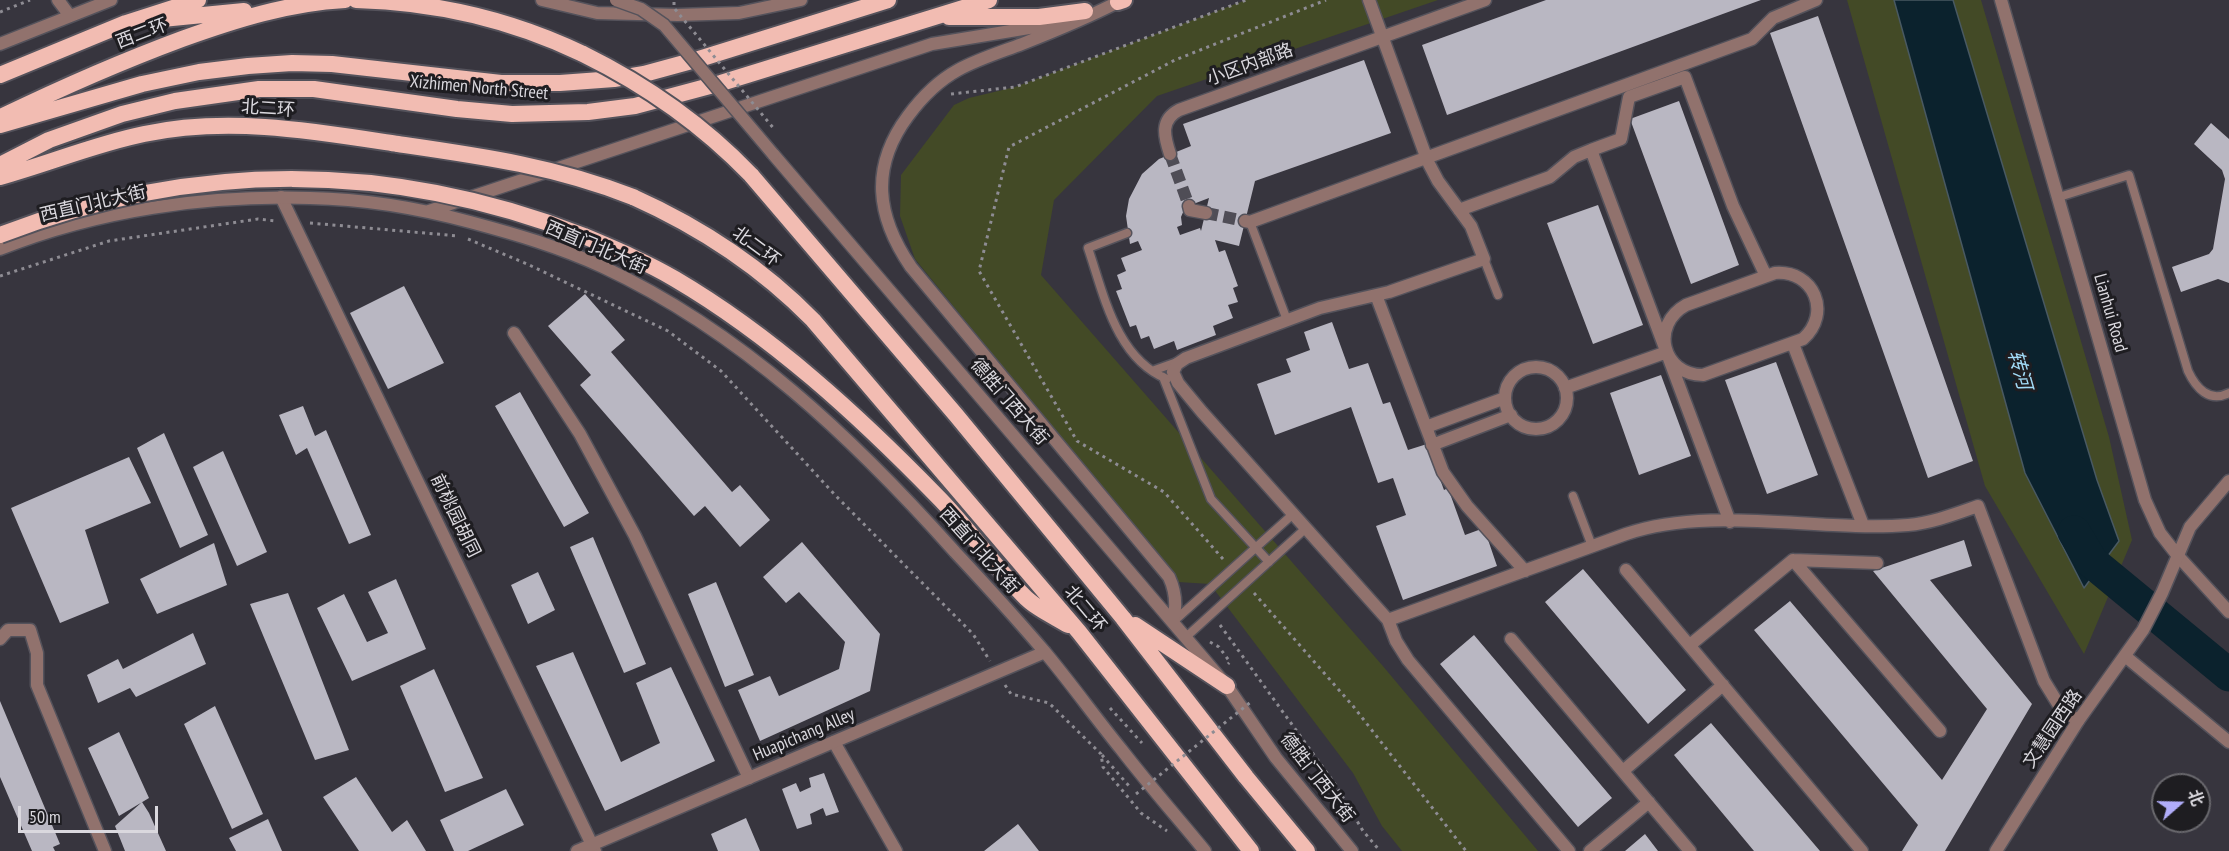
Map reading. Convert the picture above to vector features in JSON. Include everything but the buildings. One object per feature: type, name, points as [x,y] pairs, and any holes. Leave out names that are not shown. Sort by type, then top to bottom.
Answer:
[{"type":"highway","points":[[0,75],[126,23],[198,0]]},
{"type":"highway","points":[[126,23],[345,0]]},
{"type":"highway","name":"北二环","points":[[356,0],[412,3],[471,13],[514,26],[583,54],[633,80],[679,111],[708,135],[751,175],[956,415],[1123,618],[1246,777],[1307,851]]},
{"type":"highway","name":"Xizhimen North Street","points":[[0,125],[142,84],[199,72],[292,63],[332,64],[501,83],[560,83],[614,79],[644,74],[705,58],[888,0]]},
{"type":"highway","name":"Xizhimen North Street","points":[[0,165],[49,140],[129,112],[175,101],[259,89],[314,89],[442,107],[512,114],[559,114],[618,109],[721,83],[989,0]]},
{"type":"highway","name":"西二环","points":[[0,117],[84,77],[165,45],[249,16],[305,4]]},
{"type":"highway","points":[[927,19],[1047,16],[1086,11]]},
{"type":"highway","name":"北二环","points":[[0,177],[126,138],[191,127],[282,128],[543,168],[633,197],[684,222],[761,273],[798,305],[859,372],[1079,632],[1251,851]]},
{"type":"highway","points":[[0,235],[96,205],[169,189],[238,180],[311,178],[360,180],[451,194],[517,212],[584,236],[630,255],[674,278],[723,309],[776,349],[938,496],[1024,596],[1043,611],[1079,632]]},
{"type":"highway","points":[[1123,618],[1227,686]]},
{"type":"street","points":[[58,0],[70,16]]},
{"type":"street","points":[[0,44],[111,0]]},
{"type":"street","points":[[542,0],[606,14],[700,15],[747,12],[801,0]]},
{"type":"street","name":"德胜门西大街","points":[[616,0],[641,9],[664,25],[1227,686],[1276,758],[1352,851]]},
{"type":"street","points":[[1369,0],[1426,156],[1438,181],[1474,233],[1484,259],[1376,295],[1320,308],[1188,357],[1178,364],[1173,372],[1180,387],[1388,620],[1397,643],[1408,660],[1569,851]]},
{"type":"street","name":"小区内部路","points":[[1170,154],[1164,129],[1168,118],[1175,112],[1485,0]]},
{"type":"street","points":[[1247,222],[1752,39],[1773,18],[1816,0]]},
{"type":"street","name":"Lianhui Road","points":[[2001,0],[2145,500],[2160,533],[2229,612]]},
{"type":"street","points":[[1122,1],[1078,22],[960,69],[922,97],[897,131],[888,150],[883,166],[882,198],[895,240],[905,259],[1167,575],[1175,596],[1176,610],[1173,622]]},
{"type":"street","points":[[428,212],[932,44],[1035,27],[1122,1]]},
{"type":"street","points":[[1459,210],[1546,178],[1556,173],[1574,157],[1621,139],[1629,97],[1685,76],[1733,206],[1766,276]]},
{"type":"street","points":[[1591,150],[1730,522]]},
{"type":"street","name":"西直门北大街","points":[[0,249],[52,230],[123,213],[212,200],[281,197],[355,201],[428,212],[514,235],[588,260],[665,300],[743,351],[824,418],[898,489],[1045,652]]},
{"type":"street","name":"前桃园胡同","points":[[281,197],[593,847]]},
{"type":"street","points":[[1187,210],[1206,213]]},
{"type":"street","points":[[1778,273],[1794,275],[1804,281],[1815,296],[1818,309],[1815,324],[1806,337],[1793,344],[1703,375],[1691,374],[1672,362],[1666,352],[1664,338],[1666,326],[1680,308],[1766,276],[1778,273]]},
{"type":"street","points":[[1376,295],[1443,472],[1454,490],[1525,571]]},
{"type":"street","points":[[514,333],[580,434],[635,536],[749,778]]},
{"type":"street","points":[[1793,344],[1863,525]]},
{"type":"street","points":[[1565,388],[1666,352]]},
{"type":"street","points":[[1540,367],[1550,370],[1559,377],[1565,388],[1567,399],[1565,409],[1560,418],[1551,425],[1541,429],[1530,429],[1518,423],[1510,415],[1505,398],[1511,380],[1519,372],[1528,368],[1540,367]]},
{"type":"street","points":[[1426,427],[1505,398]]},
{"type":"street","points":[[1432,445],[1510,415]]},
{"type":"street","name":"文慧园西路","points":[[1996,851],[2078,721],[2143,630],[2192,524],[2229,481]]},
{"type":"street","points":[[1388,620],[1592,546],[1661,524],[1730,522],[1923,524],[1978,506],[2044,681],[2060,707],[2078,721]]},
{"type":"street","points":[[1794,560],[1940,731]]},
{"type":"street","points":[[1690,645],[1794,560],[1877,563]]},
{"type":"street","points":[[1626,570],[1862,851]]},
{"type":"street","points":[[0,639],[8,630],[30,630],[37,653],[37,685],[105,851]]},
{"type":"street","points":[[1511,639],[1690,851]]},
{"type":"street","points":[[1045,652],[1121,750],[1206,851]]},
{"type":"street","name":"Huapichang Alley","points":[[577,851],[593,847],[1045,652]]},
{"type":"street","points":[[2125,656],[2229,742]]},
{"type":"street","points":[[1623,771],[1723,685]]},
{"type":"street","points":[[834,742],[896,851]]},
{"type":"street","points":[[1590,851],[1649,802]]},
{"type":"lane","points":[[2059,197],[2129,175],[2188,371],[2197,387],[2208,396],[2220,397],[2229,393]]},
{"type":"lane","points":[[1247,222],[1287,320]]},
{"type":"lane","points":[[1127,233],[1088,248],[1120,334],[1132,352],[1152,371],[1176,382],[1180,387]]},
{"type":"lane","points":[[1484,259],[1498,295]]},
{"type":"lane","points":[[1152,371],[1188,357]]},
{"type":"lane","points":[[1163,377],[1211,499],[1269,562]]},
{"type":"lane","points":[[1573,496],[1592,546]]},
{"type":"lane","points":[[1173,622],[1292,515]]},
{"type":"lane","points":[[1186,637],[1305,529]]},
{"type":"path","points":[[0,12],[30,0]]},
{"type":"path","points":[[922,97],[1015,87],[1246,0]]},
{"type":"path","points":[[1231,568],[1164,492],[1077,441],[979,271],[1009,147],[1175,60],[1326,0]]},
{"type":"path","points":[[674,2],[674,8],[778,134]]},
{"type":"path","points":[[0,276],[109,241],[258,219],[463,237],[527,264],[668,331],[721,371],[836,496],[974,634],[1011,694],[1049,703],[1101,754],[1103,767],[1141,813],[1165,829],[1171,836]]},
{"type":"path","points":[[1245,584],[1353,706],[1466,851]]},
{"type":"path","points":[[1212,614],[1335,784],[1364,831],[1380,851]]},
{"type":"path","points":[[1205,638],[1219,647],[1230,662]]},
{"type":"path","points":[[1136,794],[1252,701]]},
{"type":"green space","points":[[1246,0],[1438,0],[1157,96],[1054,200],[1041,275],[1382,665],[1538,851],[1402,851],[1382,826],[1353,773],[1210,584],[1178,582],[915,259],[900,216],[901,175],[954,105],[969,98],[1015,87]]},
{"type":"green space","points":[[1847,0],[1981,0],[2109,437],[2132,540],[2084,654],[1985,486]]},
{"type":"water","points":[[1894,0],[1953,0],[2097,480],[2119,541],[2084,588],[2025,473]]},
{"type":"waterway","name":"转河","points":[[2074,532],[2092,562],[2229,675]]},
{"type":"tunnel","points":[[1170,154],[1189,206]]},
{"type":"tunnel","points":[[1206,213],[1245,221]]}]
